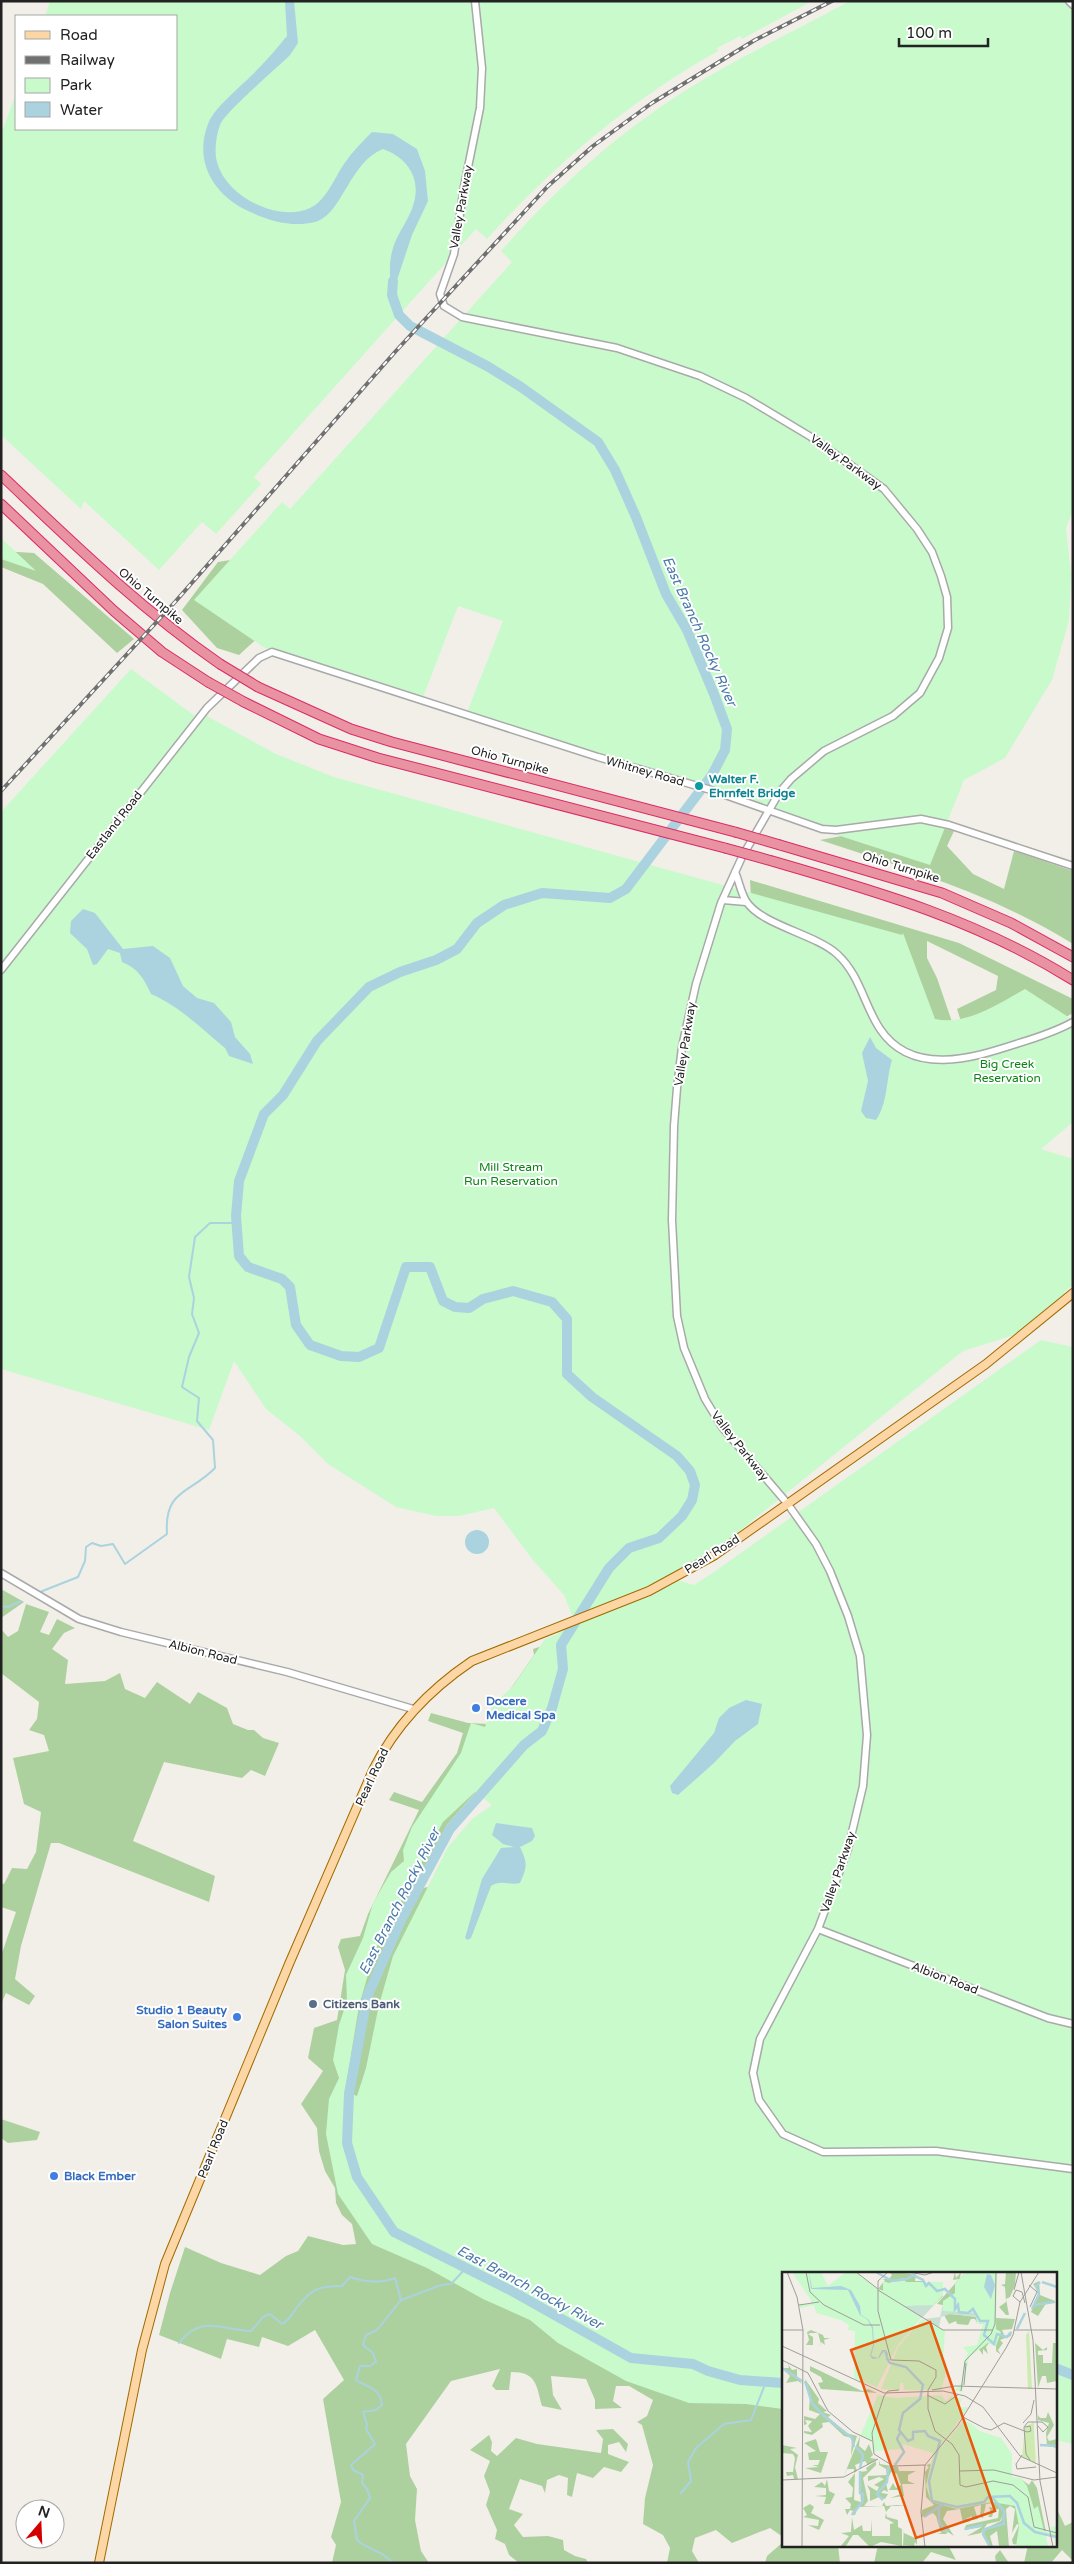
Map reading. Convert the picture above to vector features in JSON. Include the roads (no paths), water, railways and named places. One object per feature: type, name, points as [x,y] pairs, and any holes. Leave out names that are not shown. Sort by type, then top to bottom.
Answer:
[{"type":"highway","name":"Ohio Turnpike","points":[[1,475],[129,595],[173,632],[258,687],[351,729],[392,742],[707,824],[942,893],[1011,923],[1073,958]]},
{"type":"highway","points":[[1,504],[114,611],[162,652],[208,682],[244,702],[319,738],[378,758],[725,848],[898,898],[957,919],[1014,946],[1073,980]]},
{"type":"main road","name":"Pearl Road","points":[[99,2563],[142,2350],[165,2264],[289,1964],[373,1770],[389,1740],[413,1709],[446,1678],[472,1661],[649,1591],[715,1554],[986,1364],[1073,1293]]},
{"type":"street","name":"Valley Parkway","points":[[475,1],[482,68],[482,89],[454,254],[440,294],[444,306],[462,317],[617,348],[700,376],[746,398],[811,437],[884,489],[917,528],[932,552],[941,576],[946,597],[948,628],[939,658],[920,693],[893,716],[824,751],[791,779],[768,811],[722,900],[696,984],[682,1046],[678,1080],[674,1126],[672,1220],[677,1316],[684,1348],[704,1399],[739,1448],[787,1503],[816,1544],[830,1571],[848,1616],[860,1656],[867,1735],[863,1786],[848,1849],[818,1929],[760,2039],[753,2073],[760,2100],[783,2134],[823,2152],[936,2151],[1073,2169]]},
{"type":"street","points":[[1069,1],[1073,5]]},
{"type":"street","name":"Whitney Road","points":[[230,683],[259,658],[272,652],[598,757],[711,790],[822,829],[836,830],[921,819],[949,825],[1073,866]]},
{"type":"street","name":"Eastland Road","points":[[1,970],[207,708],[230,683]]},
{"type":"street","points":[[735,872],[746,902]]},
{"type":"street","points":[[722,900],[746,902],[772,921],[812,938],[837,954],[854,974],[881,1030],[892,1042],[918,1057],[955,1061],[1046,1034],[1073,1022]]},
{"type":"street","name":"Albion Road","points":[[1,1573],[32,1593],[79,1618],[121,1632],[287,1672],[413,1709]]},
{"type":"street","name":"Albion Road","points":[[818,1929],[1048,2018],[1073,2024]]},
{"type":"water","points":[[285,1],[294,1],[298,43],[290,55],[231,110],[224,119],[220,125],[217,139],[217,162],[222,174],[231,186],[242,195],[268,209],[297,212],[316,205],[321,200],[347,160],[372,132],[393,134],[417,149],[425,171],[428,201],[412,235],[392,295],[391,254],[411,212],[416,187],[411,171],[406,164],[392,153],[383,149],[372,155],[355,175],[334,208],[318,221],[309,223],[289,224],[270,220],[244,209],[223,194],[209,174],[203,150],[204,137],[211,117],[222,103],[260,67],[287,36]]},
{"type":"water","points":[[83,909],[95,913],[123,949],[153,946],[170,958],[183,986],[197,998],[214,1003],[231,1022],[235,1037],[250,1054],[253,1064],[229,1056],[225,1048],[190,1018],[151,994],[140,975],[128,964],[122,962],[120,953],[108,949],[97,964],[93,965],[87,949],[70,933],[71,921]]},
{"type":"water","points":[[870,1037],[876,1048],[892,1060],[885,1099],[876,1120],[866,1118],[861,1111],[868,1081],[862,1053]]},
{"type":"water","points":[[477,1530],[485,1534],[489,1542],[485,1550],[477,1554],[469,1550],[465,1542],[469,1534]]},
{"type":"water","points":[[746,1700],[762,1704],[758,1724],[735,1741],[714,1763],[678,1795],[672,1793],[670,1786],[714,1733],[719,1718],[729,1708]]},
{"type":"water","points":[[496,1823],[532,1828],[535,1836],[532,1841],[520,1847],[526,1864],[520,1883],[498,1883],[491,1886],[471,1938],[468,1940],[465,1938],[482,1879],[501,1848],[514,1847],[503,1844],[492,1835]]},
{"type":"waterway","name":"East Branch Rocky River","points":[[393,281],[392,295],[399,315],[410,326],[487,366],[521,387],[598,442],[615,470],[636,517],[666,594],[687,630],[727,729],[725,750],[712,775],[626,889],[610,898],[542,893],[504,905],[477,923],[457,949],[436,960],[400,972],[369,987],[317,1041],[283,1095],[264,1114],[239,1181],[236,1216],[239,1256],[248,1267],[282,1279],[290,1287],[296,1325],[310,1345],[341,1356],[359,1357],[379,1348],[406,1267],[430,1267],[443,1301],[455,1307],[469,1308],[483,1299],[513,1291],[552,1302],[567,1319],[567,1374],[592,1397],[677,1456],[690,1471],[695,1485],[692,1500],[682,1516],[659,1538],[629,1548],[609,1568],[561,1645],[563,1669],[552,1708],[542,1731],[524,1745],[450,1829],[401,1920],[367,1997],[349,2094],[347,2143],[357,2177],[394,2232],[510,2290],[631,2358],[693,2364],[708,2371],[740,2380],[782,2383]]},
{"type":"waterway","points":[[40,1592],[78,1577],[85,1561],[86,1547],[92,1543],[101,1546],[113,1544],[125,1564],[167,1534],[167,1519],[174,1500],[215,1468],[213,1440],[197,1421],[199,1398],[182,1387],[189,1357],[199,1333],[192,1314],[194,1298],[189,1277],[195,1237],[210,1223],[237,1223]]},
{"type":"waterway","points":[[1,1606],[8,1607],[21,1601]]},
{"type":"waterway","points":[[179,2343],[187,2334],[204,2326],[251,2331],[263,2317],[270,2314],[282,2324],[310,2293],[320,2288],[342,2286],[350,2277],[372,2282],[395,2278],[401,2300],[441,2285],[451,2284],[466,2268]]},
{"type":"waterway","points":[[392,2563],[384,2555],[357,2540],[354,2521],[370,2498],[367,2489],[362,2483],[363,2475],[353,2470],[351,2465],[375,2444],[366,2429],[367,2424],[363,2412],[376,2410],[382,2405],[376,2392],[356,2380],[360,2366],[370,2366],[376,2362],[373,2353],[363,2345],[366,2335],[377,2330],[401,2300]]},
{"type":"waterway","name":"East Branch Rocky River","points":[[1056,2368],[1073,2375]]},
{"type":"waterway","points":[[681,2493],[691,2481],[688,2462],[696,2448],[724,2424],[751,2420],[766,2382]]},
{"type":"railway","points":[[1,791],[175,602],[395,352],[548,186],[593,146],[652,103],[755,40],[832,1]]},
{"type":"place","name":"Walter F. Ehrnfelt Bridge","points":[[699,786]]},
{"type":"place","name":"Docere Medical Spa","points":[[476,1708]]},
{"type":"place","name":"Citizens Bank","points":[[313,2004]]},
{"type":"place","name":"Studio 1 Beauty Salon Suites","points":[[237,2017]]},
{"type":"place","name":"Black Ember","points":[[54,2176]]},
{"type":"park label","name":"Big Creek Reservation","points":[[1007,1071]]},
{"type":"park label","name":"Mill Stream Run Reservation","points":[[511,1174]]}]
